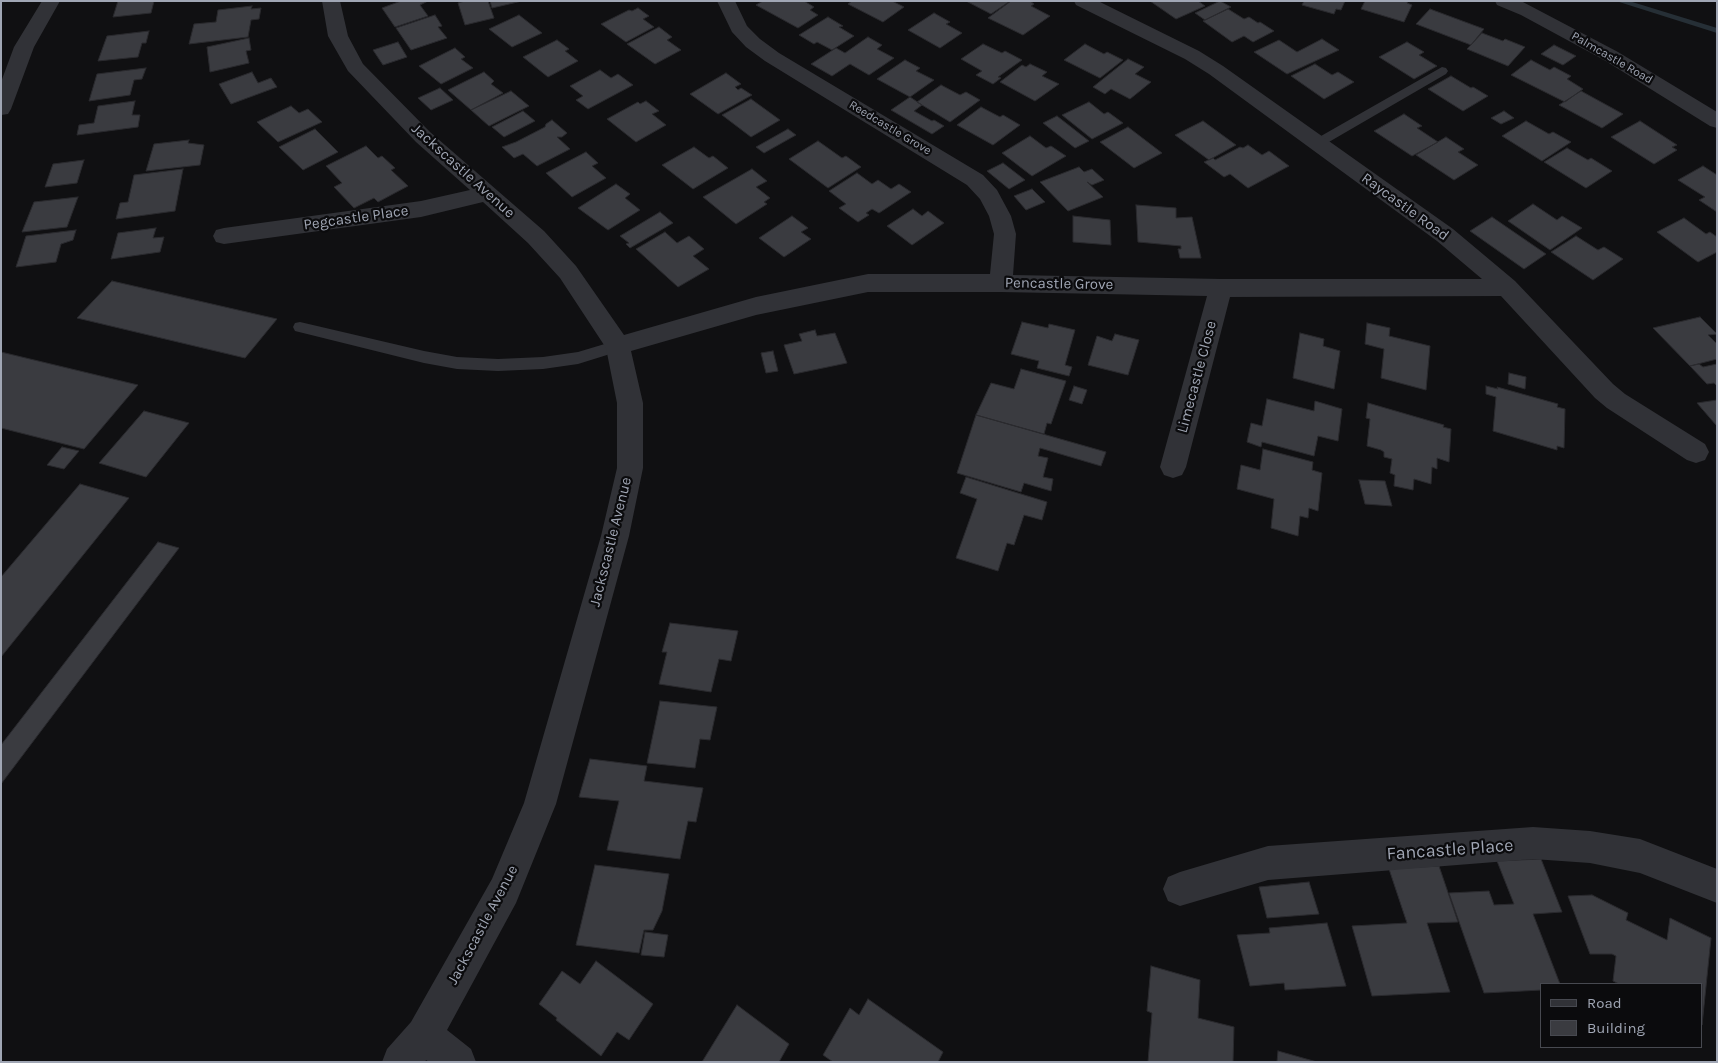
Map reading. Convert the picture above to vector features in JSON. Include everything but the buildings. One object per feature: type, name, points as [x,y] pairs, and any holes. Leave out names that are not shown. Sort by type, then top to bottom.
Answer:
[{"type":"street","points":[[1,109],[24,47],[50,1]]},
{"type":"street","name":"Jackscastle Avenue","points":[[331,1],[338,36],[355,67],[422,137],[536,237],[568,272],[618,346],[630,403],[630,468],[615,536],[540,804],[504,891],[424,1035],[400,1062]]},
{"type":"street","name":"Reedcastle Grove","points":[[726,1],[739,28],[753,43],[772,57],[975,180],[989,195],[1000,216],[1006,234],[1001,283]]},
{"type":"street","name":"Raycastle Road","points":[[1083,1],[1192,55],[1445,235],[1507,287],[1610,396],[1696,452]]},
{"type":"street","name":"Palmcastle Road","points":[[1504,1],[1528,11],[1611,56],[1717,121]]},
{"type":"street","name":"Pegcastle Place","points":[[224,236],[421,209],[487,194]]},
{"type":"street","name":"Pencastle Grove","points":[[618,346],[756,306],[868,283],[1001,283],[1221,288],[1507,287]]},
{"type":"street","name":"Limecastle Close","points":[[1173,467],[1221,288]]},
{"type":"street","name":"Fancastle Place","points":[[1180,889],[1268,863],[1533,843],[1590,847],[1640,856],[1717,886]]},
{"type":"street","points":[[424,1035],[458,1062]]},
{"type":"lane","points":[[1318,144],[1442,71]]},
{"type":"lane","points":[[300,327],[424,357],[457,363],[498,365],[543,363],[578,358],[618,346]]},
{"type":"waterway","points":[[1620,1],[1717,31]]}]
